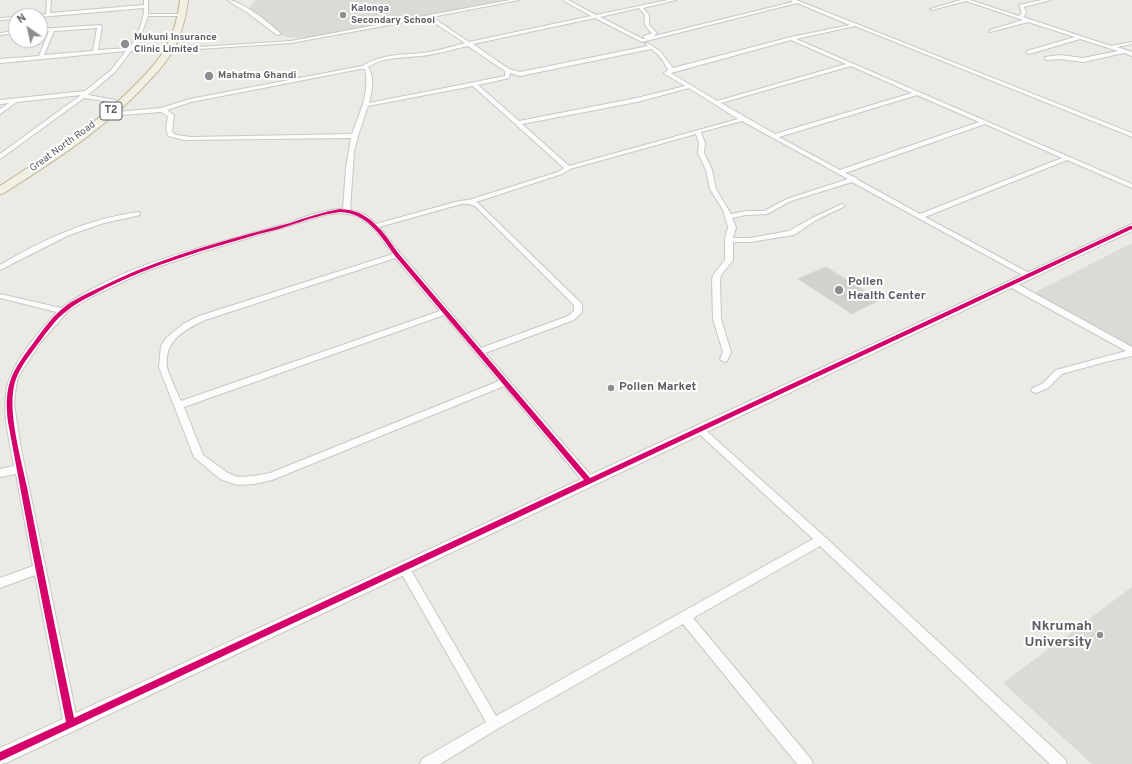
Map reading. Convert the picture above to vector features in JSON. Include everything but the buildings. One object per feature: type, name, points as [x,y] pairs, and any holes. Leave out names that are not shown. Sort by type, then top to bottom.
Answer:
[{"type":"highway","name":"Great North Road","points":[[0,191],[57,153],[108,114],[152,73],[168,50],[182,16],[184,0]]},
{"type":"street","points":[[49,0],[48,15],[105,7],[146,6]]},
{"type":"street","points":[[0,157],[85,94],[113,70],[137,40],[146,15],[146,0]]},
{"type":"street","points":[[229,0],[250,12],[280,34]]},
{"type":"street","points":[[0,61],[95,51],[130,49],[168,50],[296,42],[517,0]]},
{"type":"street","points":[[565,0],[652,47],[668,63],[672,70]]},
{"type":"street","points":[[108,114],[162,110],[190,101],[364,67],[385,58],[457,47],[468,43],[548,25],[674,0]]},
{"type":"street","points":[[932,9],[966,0],[1132,54]]},
{"type":"street","points":[[1019,18],[1024,13],[1021,6],[1048,0]]},
{"type":"street","points":[[642,41],[795,1],[1132,135]]},
{"type":"street","points":[[640,7],[646,15],[645,21],[647,27],[654,33],[652,36],[643,38],[642,41]]},
{"type":"street","points":[[146,15],[182,16]]},
{"type":"street","points":[[429,17],[507,70],[518,74]]},
{"type":"street","points":[[992,31],[1028,20]]},
{"type":"street","points":[[1048,27],[1055,23]]},
{"type":"street","points":[[855,25],[791,38],[672,70],[667,73],[743,119],[855,179],[1028,276]]},
{"type":"street","points":[[48,29],[100,26],[95,51]]},
{"type":"street","points":[[41,57],[52,29]]},
{"type":"street","points":[[1029,52],[1080,37]]},
{"type":"street","points":[[791,38],[1132,186]]},
{"type":"street","points":[[1112,48],[1132,43]]},
{"type":"street","points":[[367,105],[652,47]]},
{"type":"street","points":[[1046,58],[1060,57],[1084,60],[1116,52],[1125,52]]},
{"type":"street","points":[[716,103],[851,64]]},
{"type":"street","points":[[346,211],[348,167],[355,136],[367,105],[370,86],[369,73],[367,68],[364,67]]},
{"type":"street","points":[[507,70],[507,77]]},
{"type":"street","points":[[474,84],[568,168]]},
{"type":"street","points":[[517,123],[637,100],[688,86]]},
{"type":"street","points":[[775,136],[917,93]]},
{"type":"street","points":[[0,102],[85,94],[113,101],[118,105]]},
{"type":"street","points":[[0,112],[16,100]]},
{"type":"street","points":[[162,110],[170,115],[168,131],[170,135],[175,138],[355,136]]},
{"type":"street","points":[[375,226],[462,202],[470,202],[568,168],[743,119]]},
{"type":"street","points":[[841,172],[985,122]]},
{"type":"street","points":[[698,131],[702,142],[701,153],[708,170],[713,189],[729,217],[732,227],[729,240],[729,260],[717,275],[716,280],[718,319],[727,352],[724,359]]},
{"type":"street","points":[[921,216],[1067,158]]},
{"type":"street","points":[[729,217],[746,213],[765,212],[789,200],[855,179]]},
{"type":"street","points":[[470,202],[477,205],[578,304],[578,312],[571,318],[480,352]]},
{"type":"street","points":[[729,240],[750,240],[790,233],[814,219],[842,206]]},
{"type":"street","points":[[70,724],[20,469],[10,410],[10,394],[14,376],[23,360],[63,311],[108,285],[162,262],[325,214],[346,211],[357,213],[375,226],[397,256],[589,481]]},
{"type":"street","points":[[0,268],[26,252],[81,228],[122,215],[138,214]]},
{"type":"street","points":[[0,757],[1130,229]]},
{"type":"street","points":[[397,256],[202,318],[186,326],[169,340],[165,346],[163,367],[199,457],[224,476],[237,481],[254,480],[272,476],[506,382]]},
{"type":"street","points":[[1011,284],[1132,352]]},
{"type":"street","points":[[0,296],[63,311]]},
{"type":"street","points":[[178,406],[446,312]]},
{"type":"street","points":[[1036,390],[1045,386],[1059,372],[1132,352]]},
{"type":"street","points":[[700,429],[1060,764]]},
{"type":"street","points":[[0,474],[20,469]]},
{"type":"street","points":[[427,764],[494,724],[821,540]]},
{"type":"street","points":[[0,583],[40,568]]},
{"type":"street","points":[[404,568],[494,724]]},
{"type":"street","points":[[685,617],[806,764]]},
{"type":"shaded area","name":"Kalonga Secondary School","points":[[256,0],[506,0],[307,38],[286,37],[249,8]]},
{"type":"shaded area","points":[[1132,243],[1132,348],[1034,293]]},
{"type":"shaded area","name":"Nkrumah University","points":[[1132,587],[1132,764],[1092,764],[1003,683]]},
{"type":"cycle path","points":[[71,724],[16,449],[11,422],[10,395],[14,377],[22,362],[60,313],[90,294],[117,281],[171,259],[316,216],[340,211],[356,213],[376,228],[397,255],[589,481]]},
{"type":"cycle path","points":[[0,757],[1132,227]]},
{"type":"place","name":"Kalonga Secondary School","points":[[343,15]]},
{"type":"place","name":"Mukuni Insurance Clinic Limited","points":[[125,44]]},
{"type":"place","name":"Mahatma Ghandi","points":[[209,76]]},
{"type":"place","name":"Pollen Health Center","points":[[839,290]]},
{"type":"place","name":"Pollen Market","points":[[611,388]]},
{"type":"place","name":"Nkrumah University","points":[[1100,635]]}]
